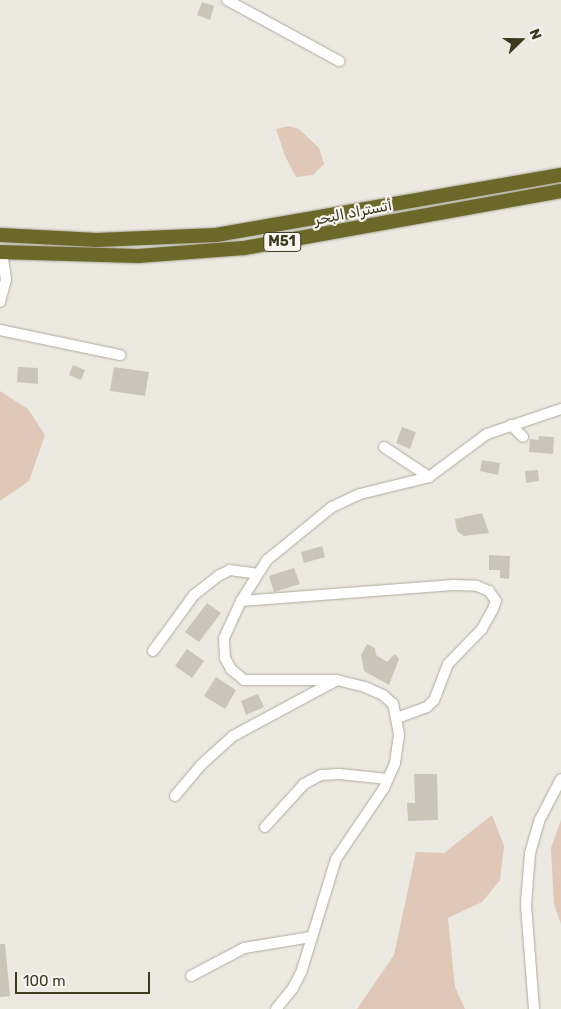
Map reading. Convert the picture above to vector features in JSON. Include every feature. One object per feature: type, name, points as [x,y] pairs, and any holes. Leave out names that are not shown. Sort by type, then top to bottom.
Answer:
[{"type":"highway","name":"أتستراد البحر","points":[[0,235],[97,240],[216,235],[561,175]]},
{"type":"highway","name":"أتستراد البحر","points":[[1,252],[138,256],[244,248],[561,191]]},
{"type":"street","points":[[227,0],[339,61]]},
{"type":"street","points":[[0,302],[6,280],[1,252]]},
{"type":"street","points":[[0,330],[120,355]]},
{"type":"street","points":[[276,1009],[293,988],[302,970],[336,859],[388,779],[396,753],[397,718],[392,704],[383,695],[336,680],[244,680],[231,669],[225,658],[224,638],[241,602],[257,574],[287,540],[332,506],[360,494],[429,477],[475,440],[511,425],[561,409]]},
{"type":"street","points":[[511,425],[523,438]]},
{"type":"street","points":[[384,447],[429,477]]},
{"type":"street","points":[[153,651],[194,595],[218,576],[230,570],[257,574]]},
{"type":"street","points":[[241,602],[454,586],[477,586],[489,591],[496,601],[493,609],[482,629],[448,664],[434,700],[427,707],[397,718]]},
{"type":"street","points":[[175,796],[201,764],[232,736],[336,680]]},
{"type":"street","points":[[265,827],[304,784],[322,775],[339,774],[388,779]]},
{"type":"street","points":[[534,1009],[526,904],[530,853],[539,821],[561,779]]},
{"type":"street","points":[[191,976],[244,948],[311,937]]},
{"type":"shaded area","points":[[289,126],[299,129],[319,148],[324,164],[313,175],[296,177],[285,156],[276,129]]},
{"type":"shaded area","points":[[0,391],[28,409],[45,435],[29,481],[0,501]]},
{"type":"shaded area","points":[[492,815],[504,846],[500,880],[482,902],[448,918],[455,987],[465,1009],[357,1009],[394,955],[416,852],[444,853]]},
{"type":"shaded area","points":[[561,820],[561,924],[554,904],[551,848]]},
{"type":"building","points":[[202,2],[214,6],[210,20],[197,15]]},
{"type":"building","points":[[73,365],[85,370],[81,380],[69,375]]},
{"type":"building","points":[[18,367],[38,368],[38,384],[17,382]]},
{"type":"building","points":[[114,367],[149,372],[145,396],[110,391]]},
{"type":"building","points":[[402,427],[416,432],[410,449],[396,443]]},
{"type":"building","points":[[539,436],[554,437],[553,454],[529,452],[530,439],[538,440]]},
{"type":"building","points":[[482,460],[500,463],[498,475],[480,471]]},
{"type":"building","points":[[538,470],[539,481],[526,483],[525,471]]},
{"type":"building","points":[[482,513],[489,533],[464,536],[457,531],[455,519]]},
{"type":"building","points":[[322,546],[325,557],[304,563],[301,552]]},
{"type":"building","points":[[489,555],[510,556],[509,579],[500,578],[500,570],[489,570]]},
{"type":"building","points":[[294,568],[300,584],[274,592],[269,576]]},
{"type":"building","points":[[207,603],[221,613],[199,642],[185,632]]},
{"type":"building","points":[[367,644],[375,648],[376,655],[387,662],[395,654],[399,659],[389,685],[364,671],[361,655]]},
{"type":"building","points":[[187,649],[204,661],[192,678],[175,666]]},
{"type":"building","points":[[216,677],[236,690],[225,709],[204,696]]},
{"type":"building","points":[[258,694],[264,707],[246,715],[241,701]]},
{"type":"building","points":[[414,774],[437,774],[438,820],[408,821],[407,803],[415,803]]},
{"type":"building","points":[[0,944],[5,944],[10,996],[0,997]]}]
